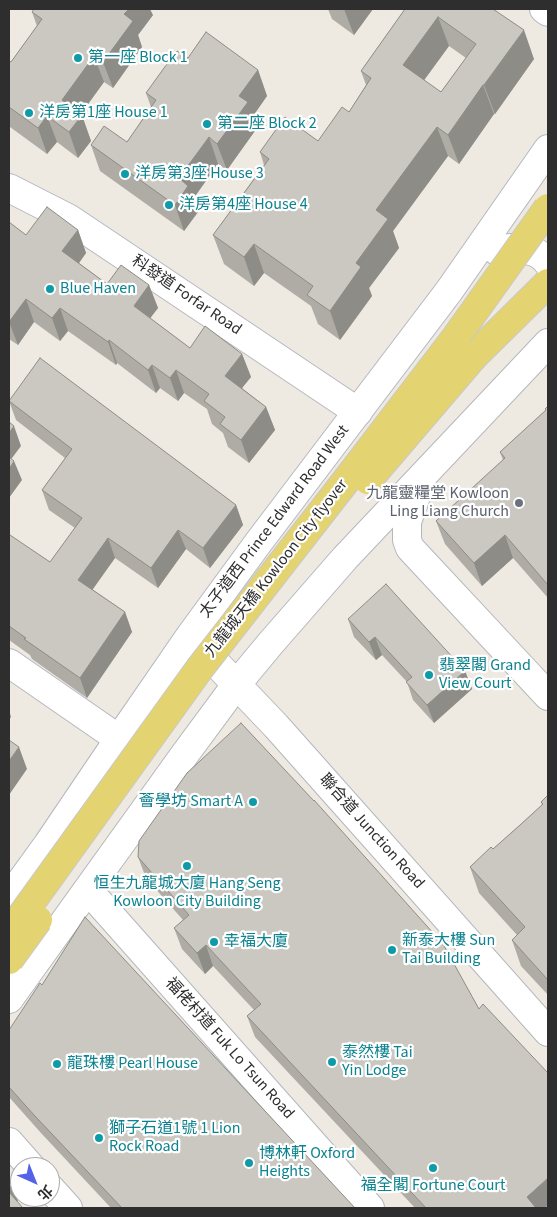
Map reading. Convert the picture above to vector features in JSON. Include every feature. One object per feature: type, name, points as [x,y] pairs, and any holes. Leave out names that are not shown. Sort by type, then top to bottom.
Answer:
[{"type":"main road","points":[[544,9],[548,12]]},
{"type":"main road","name":"太子道西 Prince Edward Road West","points":[[9,898],[190,636],[449,291],[548,149]]},
{"type":"main road","name":"科發道 Forfar Road","points":[[9,188],[68,218],[358,412]]},
{"type":"main road","name":"九龍城天橋 Kowloon City flyover","points":[[9,933],[200,668],[444,352],[548,208]]},
{"type":"main road","points":[[449,291],[467,268],[491,252],[510,248],[524,249],[544,258],[548,263]]},
{"type":"main road","name":"九龍城天橋 Kowloon City flyover","points":[[9,960],[212,675],[357,492],[474,356],[548,283]]},
{"type":"main road","points":[[9,999],[236,685],[345,558],[548,343]]},
{"type":"main road","points":[[423,476],[408,522],[407,540],[410,548],[548,696]]},
{"type":"main road","name":"聯合道 Junction Road","points":[[190,636],[267,716],[548,1032]]},
{"type":"main road","points":[[9,663],[119,739]]},
{"type":"main road","name":"福佬村道 Fuk Lo Tsun Road","points":[[88,890],[370,1208]]},
{"type":"main road","points":[[9,1142],[22,1157]]},
{"type":"building","points":[[34,9],[129,9],[124,14],[133,21],[103,62],[94,56],[62,100],[82,115],[69,132],[47,116],[38,128],[9,107],[9,61],[11,62],[42,19],[32,12]]},
{"type":"building","points":[[405,9],[493,9],[524,30],[448,135],[437,127],[376,210],[388,219],[356,263],[361,267],[330,311],[307,295],[313,286],[254,244],[244,257],[213,235],[269,159],[260,152],[285,117],[318,141],[342,107],[349,112],[371,78],[361,71]],"holes":[[[438,17],[476,44],[441,92],[403,65]]]},
{"type":"building","points":[[206,32],[258,70],[239,96],[248,102],[217,144],[209,137],[179,178],[188,186],[175,205],[91,145],[104,126],[127,142],[156,100],[146,93],[177,51],[188,58]]},
{"type":"building","points":[[47,207],[78,230],[62,251],[107,284],[121,265],[149,285],[134,306],[190,348],[205,326],[242,354],[225,376],[266,407],[241,440],[220,424],[225,417],[204,401],[209,394],[176,370],[170,378],[152,365],[148,370],[109,340],[108,342],[60,308],[52,318],[26,299],[9,322],[9,222],[26,235]]},
{"type":"building","points":[[40,358],[236,505],[203,548],[178,530],[151,568],[108,538],[78,580],[125,612],[80,678],[24,639],[26,638],[9,626],[9,536],[50,562],[82,518],[42,490],[72,449],[9,401]]},
{"type":"building","points":[[548,406],[548,585],[505,535],[474,563],[436,521],[505,458],[500,452],[546,410]]},
{"type":"building","points":[[9,422],[14,426],[9,433]]},
{"type":"building","points":[[9,457],[14,461],[9,469]]},
{"type":"building","name":"翡翠閣 Grand View Court","points":[[386,584],[465,671],[427,705],[406,682],[412,677],[375,637],[369,642],[348,619]]},
{"type":"building","points":[[241,723],[314,800],[443,944],[479,1009],[483,1004],[548,1073],[548,1178],[527,1197],[536,1208],[426,1208],[247,1016],[261,1004],[206,945],[197,953],[174,928],[189,915],[138,857],[139,841],[187,773]]},
{"type":"building","points":[[9,740],[19,747],[9,761]]},
{"type":"building","points":[[548,795],[548,980],[512,940],[525,927],[470,867],[543,804],[541,802]]},
{"type":"building","points":[[85,917],[355,1208],[122,1208],[34,1115],[9,1087],[9,1030],[40,983],[42,985]]},
{"type":"building","points":[[9,1192],[10,1207],[23,1208],[9,1208]]},
{"type":"place","name":"第一座 Block 1","points":[[78,58]]},
{"type":"place","name":"洋房第1座 House 1","points":[[29,113]]},
{"type":"place","name":"第二座 Block 2","points":[[207,124]]},
{"type":"place","name":"洋房第3座 House 3","points":[[125,174]]},
{"type":"place","name":"洋房第4座 House 4","points":[[169,205]]},
{"type":"place","name":"Blue Haven","points":[[50,289]]},
{"type":"place","name":"九龍靈糧堂 Kowloon Ling Liang Church","points":[[519,503]]},
{"type":"place","name":"翡翠閣 Grand View Court","points":[[429,675]]},
{"type":"place","name":"薈學坊 Smart A","points":[[253,802]]},
{"type":"place","name":"恒生九龍城大廈 Hang Seng Kowloon City Building","points":[[187,866]]},
{"type":"place","name":"幸福大廈","points":[[214,942]]},
{"type":"place","name":"新泰大樓 Sun Tai Building","points":[[392,950]]},
{"type":"place","name":"泰然樓 Tai Yin Lodge","points":[[332,1062]]},
{"type":"place","name":"龍珠樓 Pearl House","points":[[57,1064]]},
{"type":"place","name":"獅子石道1號 1 Lion Rock Road","points":[[99,1138]]},
{"type":"place","name":"博林軒 Oxford Heights","points":[[249,1163]]},
{"type":"place","name":"福全閣 Fortune Court","points":[[433,1168]]}]
